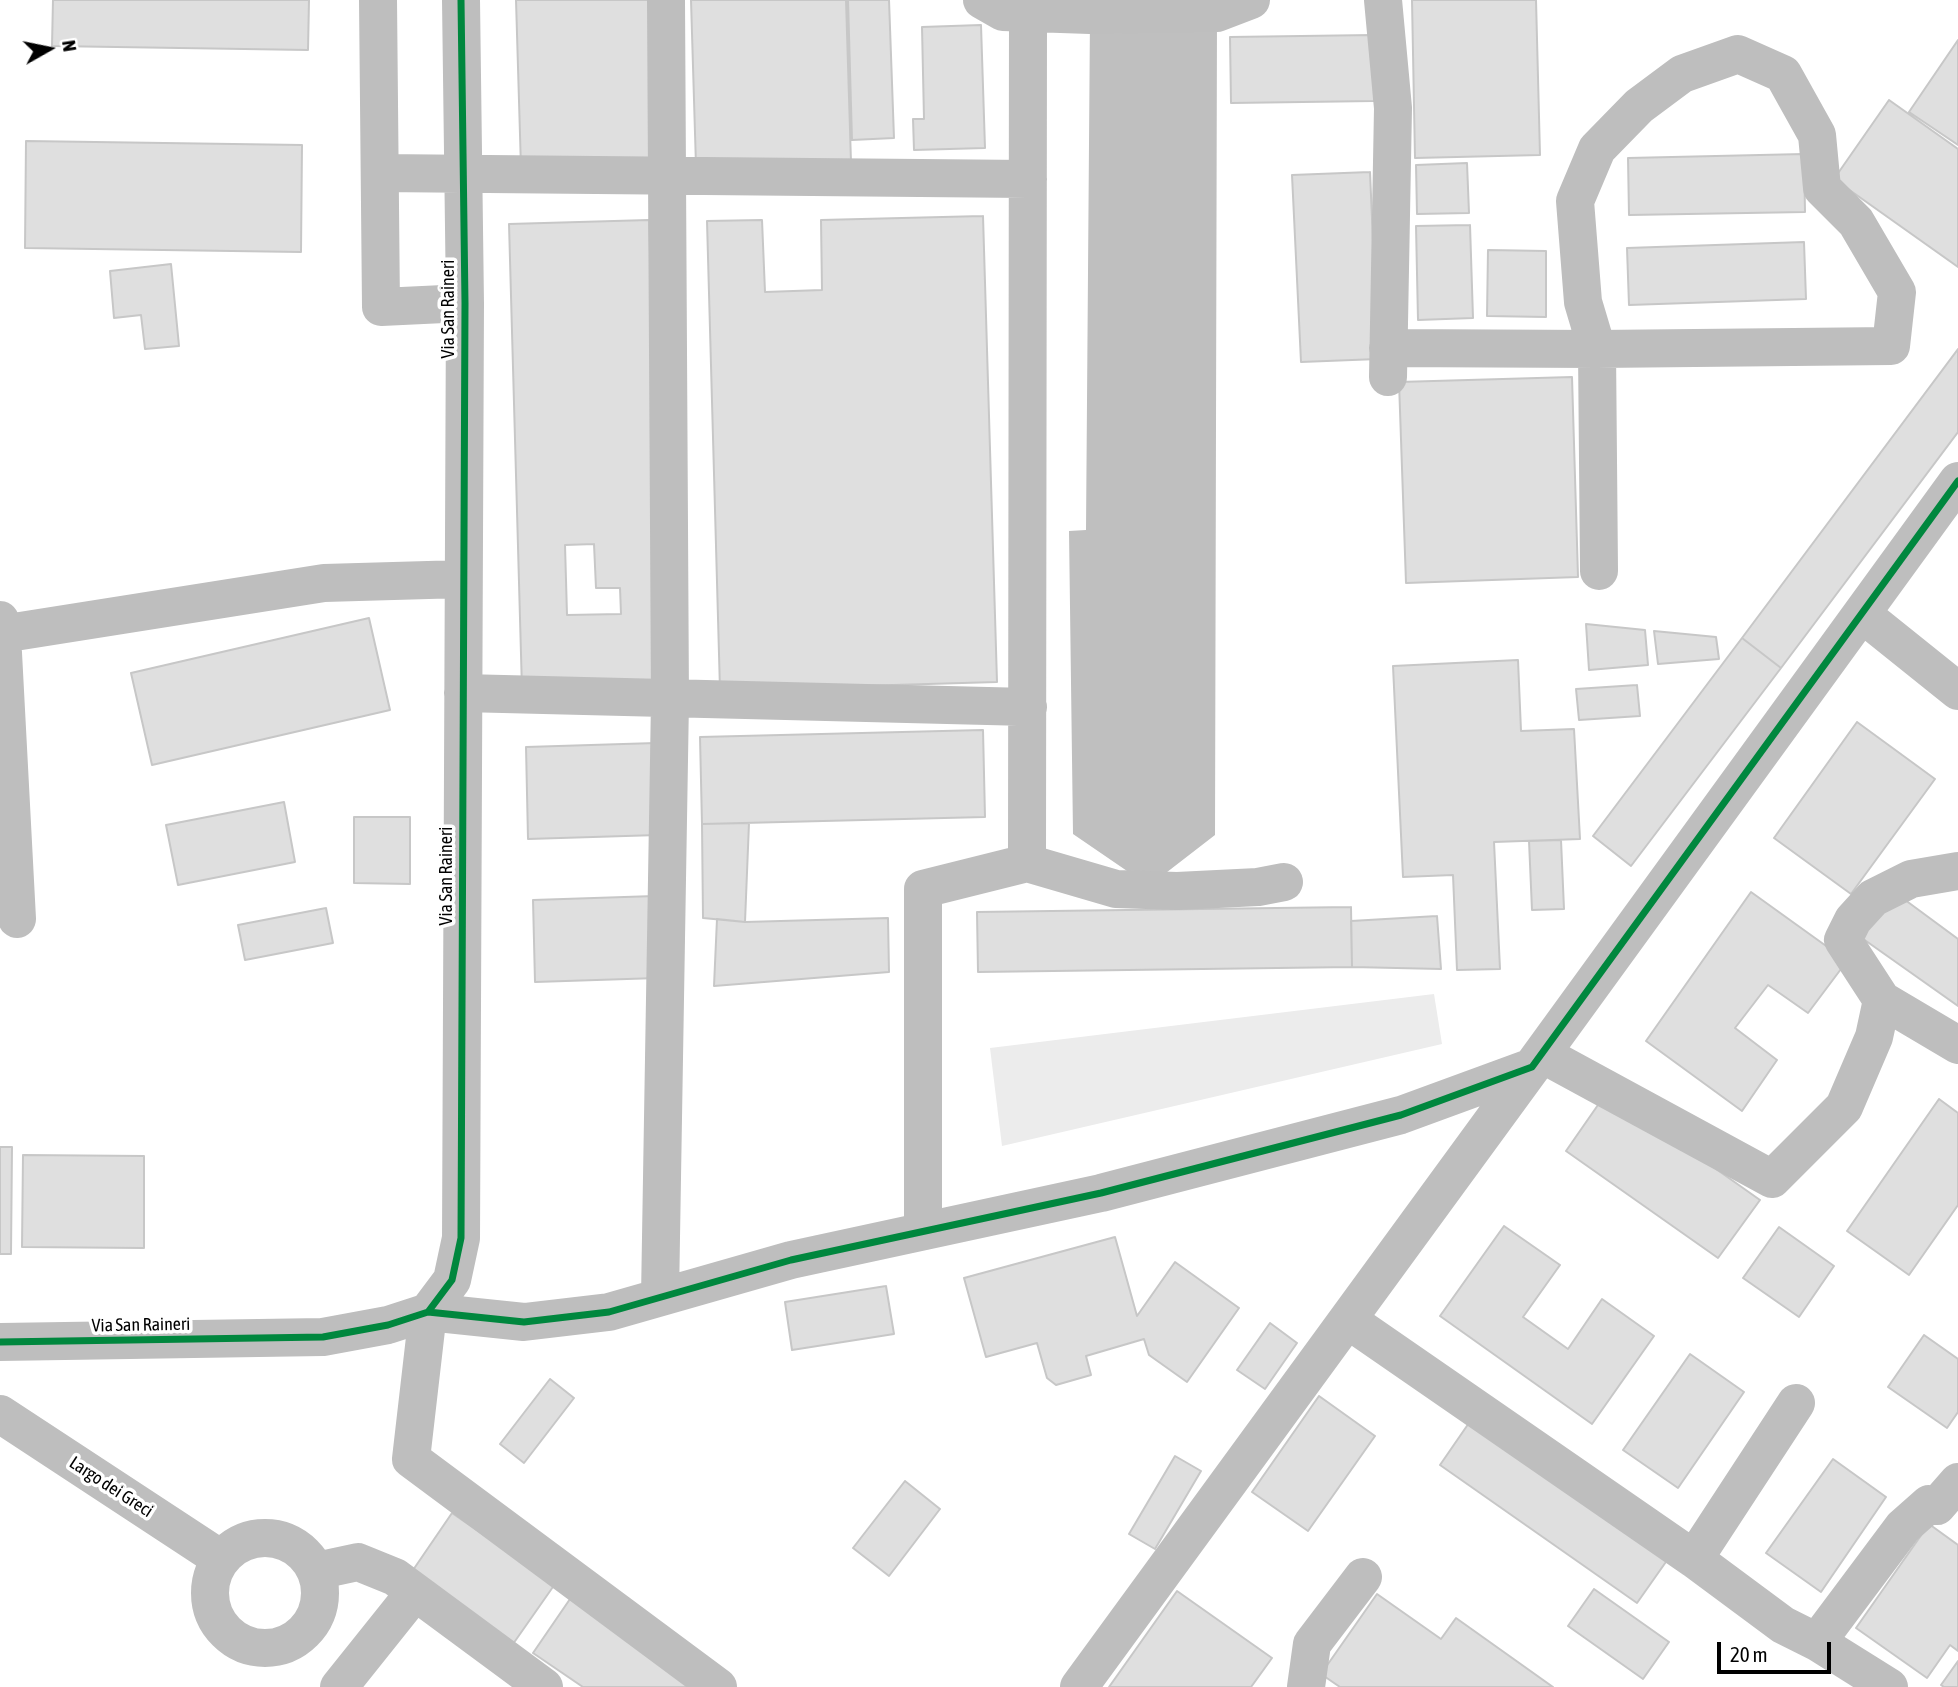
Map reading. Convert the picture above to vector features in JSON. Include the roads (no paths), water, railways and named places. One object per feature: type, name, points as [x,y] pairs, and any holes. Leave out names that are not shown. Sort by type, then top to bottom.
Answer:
[{"type":"street","points":[[378,0],[381,307],[465,303]]},
{"type":"street","name":"Via San Raineri","points":[[0,1342],[323,1337],[388,1325],[428,1311],[452,1280],[461,1238],[465,303],[461,0]]},
{"type":"street","points":[[660,1297],[670,700],[666,0]]},
{"type":"street","points":[[982,0],[1003,12],[1028,13],[1217,13],[1251,0]]},
{"type":"street","points":[[1382,0],[1393,108],[1388,362],[1597,349],[1891,346],[1897,292],[1856,222],[1822,188],[1817,135],[1783,74],[1738,54],[1682,74],[1639,106],[1597,149],[1575,201],[1583,302],[1597,349],[1599,571]]},
{"type":"street","points":[[1027,863],[1028,13]]},
{"type":"street","points":[[380,173],[1028,179]]},
{"type":"street","points":[[1079,1687],[1958,481]]},
{"type":"street","points":[[18,919],[1,627],[324,583],[463,579]]},
{"type":"street","points":[[1862,614],[1958,691]]},
{"type":"street","points":[[463,693],[1028,707]]},
{"type":"street","points":[[923,1231],[923,889],[1027,863],[1116,889],[1177,891],[1258,887],[1284,882]]},
{"type":"street","points":[[1958,871],[1911,879],[1873,898],[1853,920],[1843,940],[1882,1000],[1958,1045]]},
{"type":"street","points":[[718,1687],[411,1459],[428,1311],[524,1322],[608,1312],[790,1260],[1101,1193],[1388,1118],[1537,1061],[1772,1178],[1844,1107],[1874,1037],[1882,1000]]},
{"type":"street","points":[[1348,1320],[1694,1559],[1783,1625],[1817,1642],[1889,1687]]},
{"type":"street","points":[[1694,1559],[1796,1403]]},
{"type":"street","name":"Largo dei Greci","points":[[0,1414],[221,1559]]},
{"type":"street","points":[[1817,1642],[1903,1527],[1929,1504],[1937,1506],[1958,1482]]},
{"type":"street","points":[[261,1538],[283,1540],[303,1552],[316,1571],[320,1594],[315,1617],[301,1635],[282,1646],[258,1648],[237,1641],[220,1625],[211,1603],[211,1580],[221,1559],[239,1545],[261,1538]]},
{"type":"street","points":[[316,1571],[358,1562],[395,1577],[544,1687]]},
{"type":"street","points":[[1306,1687],[1312,1644],[1363,1577]]},
{"type":"street","points":[[340,1687],[415,1592]]}]
